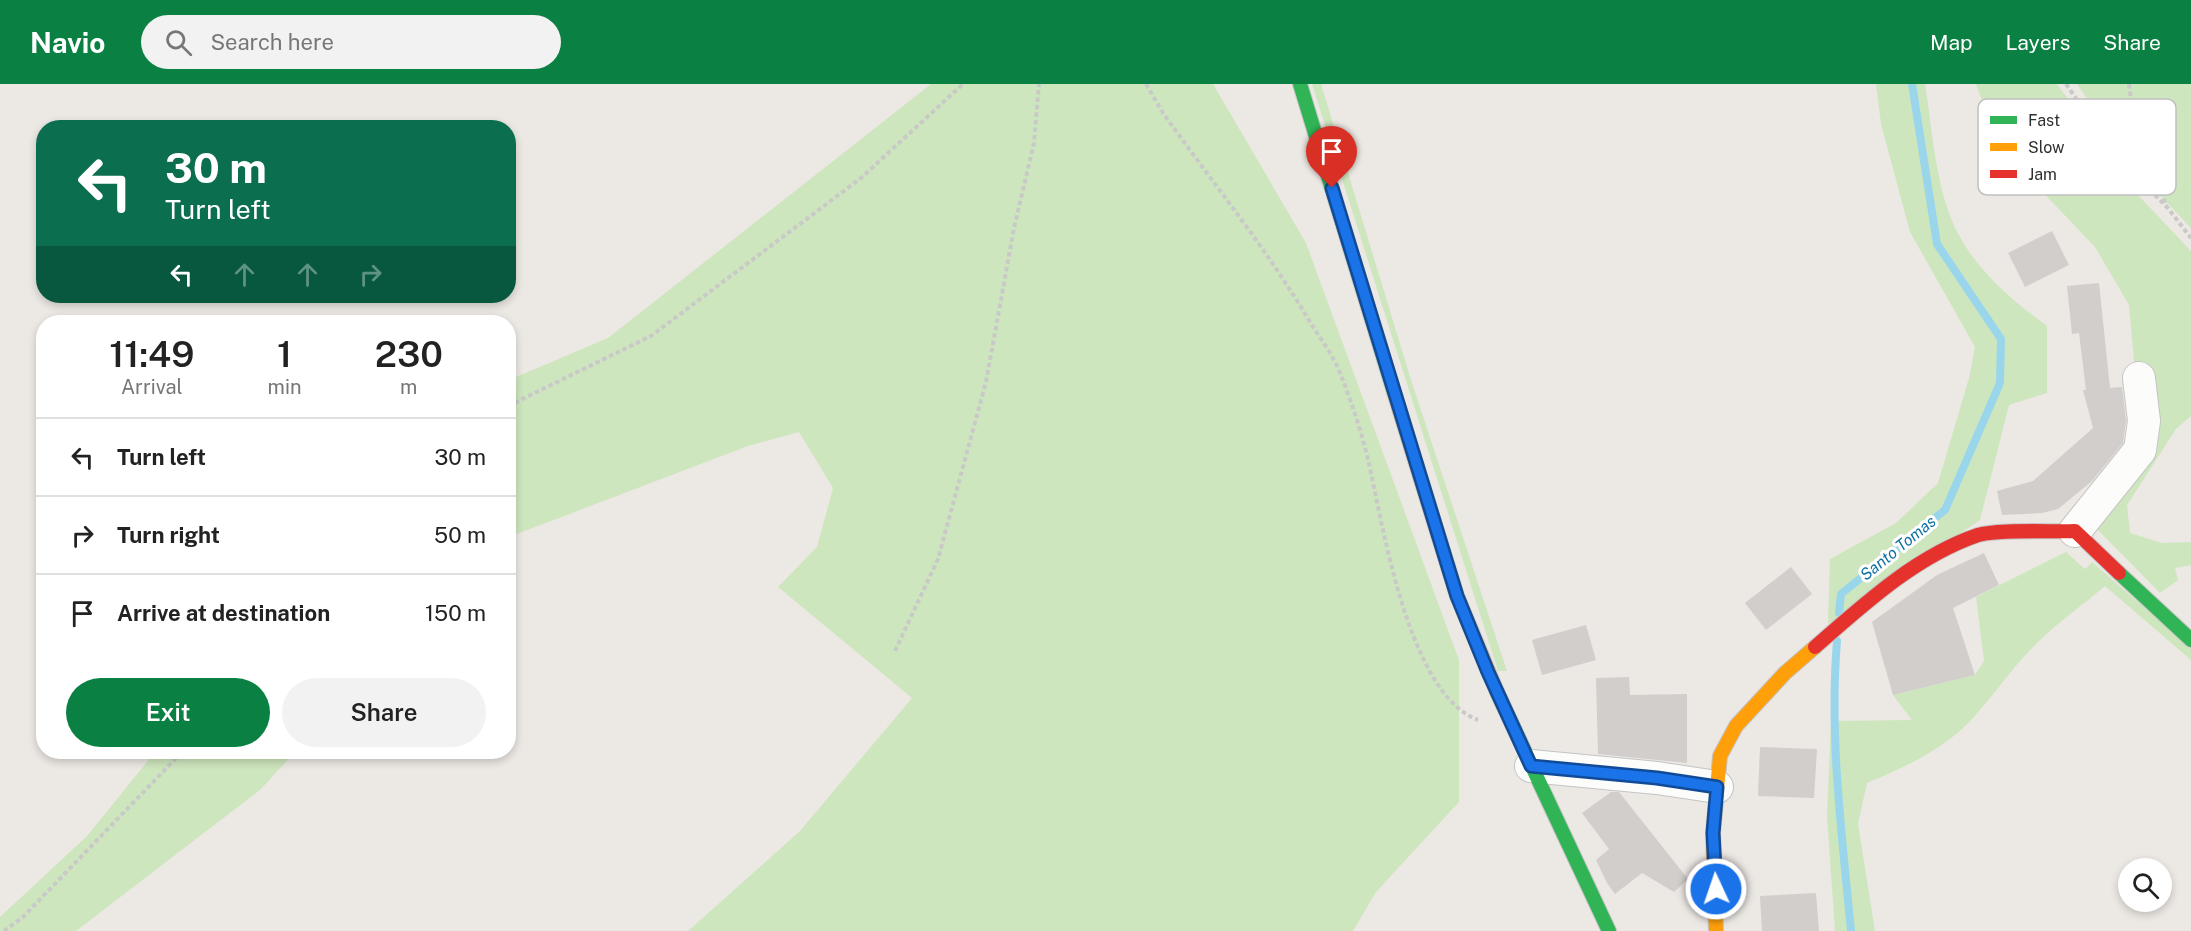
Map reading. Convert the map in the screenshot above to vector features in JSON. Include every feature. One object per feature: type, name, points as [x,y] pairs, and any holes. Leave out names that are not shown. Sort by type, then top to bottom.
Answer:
[{"type":"street","points":[[1299,84],[1457,596],[1516,734],[1609,931]]},
{"type":"street","points":[[2075,531],[2140,450],[2144,421],[2139,378]]},
{"type":"street","points":[[1716,931],[1713,833],[1720,756],[1736,726],[1785,673],[1864,604],[1927,559],[1980,534],[2075,531],[2141,596],[2191,640]]},
{"type":"street","points":[[1531,766],[1657,778],[1717,787]]},
{"type":"path","points":[[516,402],[651,336],[861,178],[963,84]]},
{"type":"path","points":[[895,651],[938,559],[986,382],[1014,228],[1034,143],[1039,84]]},
{"type":"path","points":[[1146,84],[1163,113],[1290,288],[1340,371],[1368,458],[1384,541],[1409,627],[1444,696],[1468,716],[1516,734]]},
{"type":"path","points":[[2066,84],[2076,99]]},
{"type":"path","points":[[2129,84],[2131,99]]},
{"type":"path","points":[[2155,195],[2191,238]]},
{"type":"path","points":[[2163,195],[2167,207]]},
{"type":"path","points":[[4,931],[23,917],[175,759]]},
{"type":"green space","points":[[931,84],[1213,84],[1306,243],[1459,660],[1459,802],[1376,892],[1353,931],[688,931],[800,831],[912,698],[778,587],[817,547],[833,488],[799,432],[748,446],[516,534],[516,377],[608,338]]},
{"type":"green space","points":[[1312,84],[1321,84],[1411,380],[1507,671],[1498,671]]},
{"type":"green space","points":[[1876,84],[1925,84],[1936,162],[1952,220],[1968,250],[1987,274],[2023,308],[2047,326],[2047,393],[2009,405],[1980,520],[1828,624],[1830,559],[1896,523],[1938,483],[1969,378],[1975,347],[1910,232],[1881,124]]},
{"type":"green space","points":[[1976,84],[2057,84],[2068,99],[1981,99]]},
{"type":"green space","points":[[2077,84],[2191,84],[2191,228],[2160,195],[2176,195],[2176,99],[2087,99]]},
{"type":"green space","points":[[2045,195],[2138,195],[2191,251],[2191,416],[2176,429],[2127,505],[2130,533],[2162,543],[2191,542],[2191,565],[2175,568],[2178,580],[2160,593],[2095,527],[2155,427],[2137,394],[2129,305],[2095,247]]},
{"type":"green space","points":[[2066,552],[2085,569],[2092,562],[2191,648],[2191,660],[2105,586],[2038,642],[1961,730],[1949,740],[1923,757],[1867,783],[1858,824],[1875,931],[1835,931],[1827,816],[1831,721],[1912,720],[1893,695],[1975,675],[1984,661],[1976,597]]},
{"type":"green space","points":[[149,759],[289,759],[260,790],[76,931],[0,931],[0,917],[87,836]]},
{"type":"building","points":[[2052,231],[2069,265],[2025,287],[2008,253]]},
{"type":"building","points":[[2099,283],[2110,388],[2122,387],[2126,421],[2123,443],[2092,481],[2058,509],[2042,513],[2002,515],[1997,491],[2033,481],[2093,428],[2083,390],[2086,390],[2079,333],[2072,334],[2067,286]]},
{"type":"building","points":[[1984,553],[1999,585],[1953,608],[1975,675],[1893,695],[1872,622],[1937,575]]},
{"type":"building","points":[[1791,567],[1812,594],[1766,630],[1745,603]]},
{"type":"building","points":[[1586,625],[1596,660],[1542,675],[1532,640]]},
{"type":"building","points":[[1629,677],[1630,695],[1687,694],[1687,763],[1598,754],[1596,678]]},
{"type":"building","points":[[1760,747],[1817,749],[1814,798],[1758,796]]},
{"type":"building","points":[[1611,792],[1619,792],[1688,879],[1674,892],[1642,873],[1615,894],[1607,883],[1596,860],[1609,849],[1582,813]]},
{"type":"building","points":[[1816,893],[1819,931],[1762,931],[1760,896]]},
{"type":"waterway","name":"Santo Tomas","points":[[1839,613],[1841,594],[1945,510],[2000,383],[2001,339],[1937,244],[1912,84]]},
{"type":"waterway","name":"Santo Tomas","points":[[1837,641],[1836,750],[1851,931]]},
{"type":"traffic: fast","points":[[1300,84],[1394,392]]},
{"type":"traffic: fast","points":[[2119,573],[2191,640]]},
{"type":"traffic: fast","points":[[1497,692],[1609,931]]},
{"type":"traffic: slow","points":[[1394,392],[1457,596],[1497,692]]},
{"type":"traffic: slow","points":[[1716,931],[1713,833],[1720,756],[1736,726],[1785,673],[1815,647]]},
{"type":"traffic: jam","points":[[1815,647],[1872,598],[1912,568],[1955,544],[1986,533],[2075,531],[2119,573]]},
{"type":"route","points":[[1332,188],[1457,596],[1488,672],[1531,766],[1657,778],[1717,787],[1713,833],[1716,889]]}]
